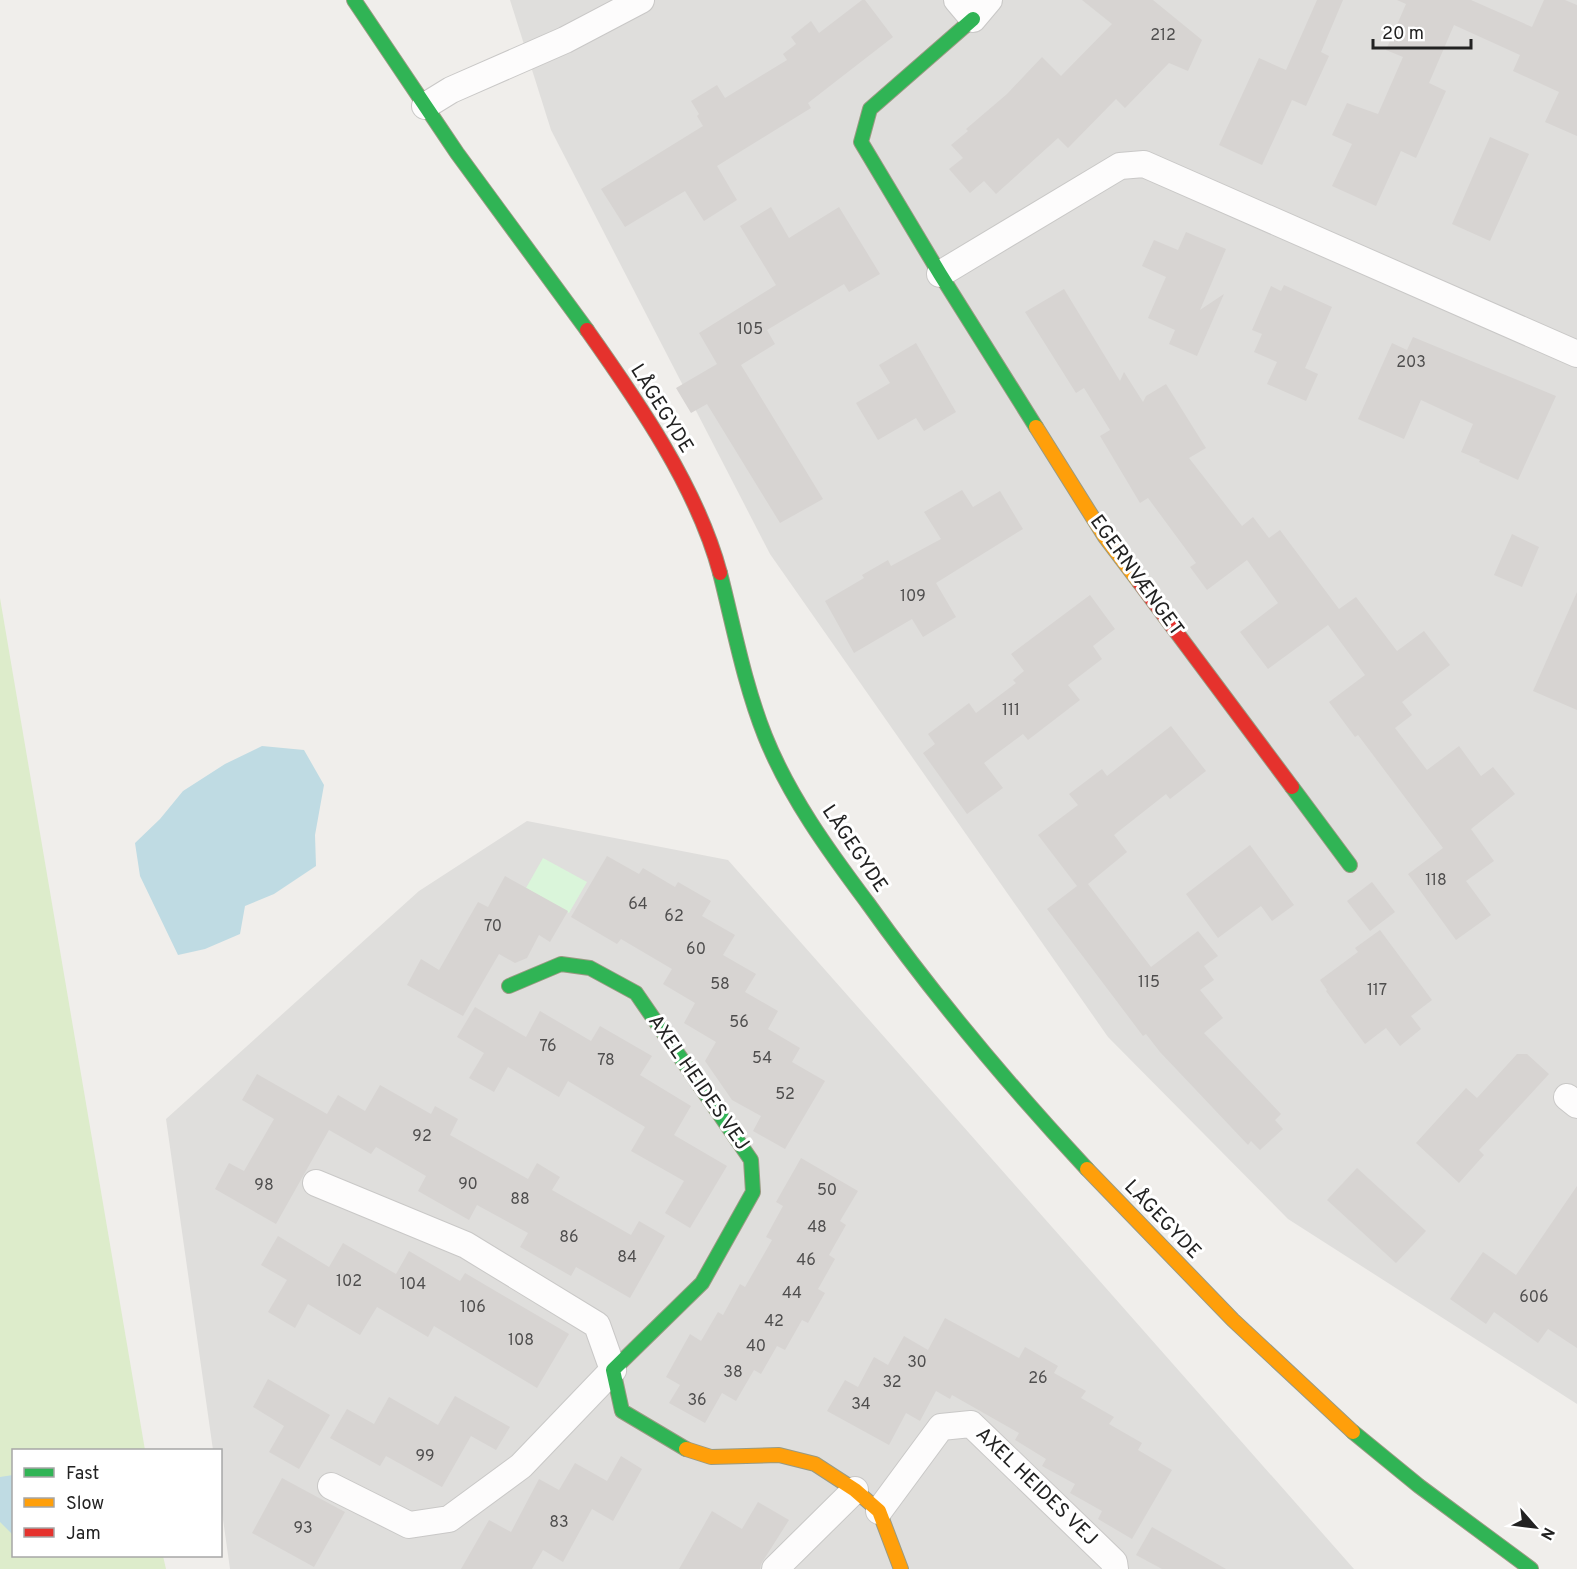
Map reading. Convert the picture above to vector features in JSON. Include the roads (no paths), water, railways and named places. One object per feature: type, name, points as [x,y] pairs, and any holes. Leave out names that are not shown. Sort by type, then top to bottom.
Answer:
[{"type":"street","name":"LÅGEGYDE","points":[[354,0],[491,200],[602,351],[668,454],[709,536],[753,700],[776,761],[799,804],[918,972],[969,1036],[1064,1146],[1214,1302],[1356,1434],[1433,1496],[1531,1569]]},
{"type":"street","points":[[425,106],[451,90],[565,40],[641,0]]},
{"type":"street","name":"EGERNVÆNGET","points":[[973,6],[870,109],[861,142],[940,274],[1105,537],[1350,866]]},
{"type":"street","points":[[940,274],[1120,166],[1144,164],[1577,354]]},
{"type":"street","name":"AXEL HEIDES VEJ","points":[[331,1486],[409,1525],[449,1519],[521,1466],[613,1370],[702,1284],[753,1192],[751,1160],[636,993],[590,968],[561,964],[509,986]]},
{"type":"street","points":[[316,1183],[466,1245],[597,1325],[613,1370],[622,1411],[683,1448],[711,1456],[779,1455],[815,1464],[855,1490],[879,1511],[901,1569]]},
{"type":"street","name":"AXEL HEIDES VEJ","points":[[879,1511],[941,1427],[970,1424],[1114,1562],[1115,1569]]},
{"type":"street","points":[[775,1569],[855,1490]]},
{"type":"water","points":[[262,746],[304,750],[324,785],[315,835],[316,866],[274,894],[245,906],[240,934],[205,949],[178,955],[140,876],[135,843],[160,819],[183,791],[225,764]]},
{"type":"water","points":[[12,1475],[12,1534],[0,1522],[0,1477]]}]
